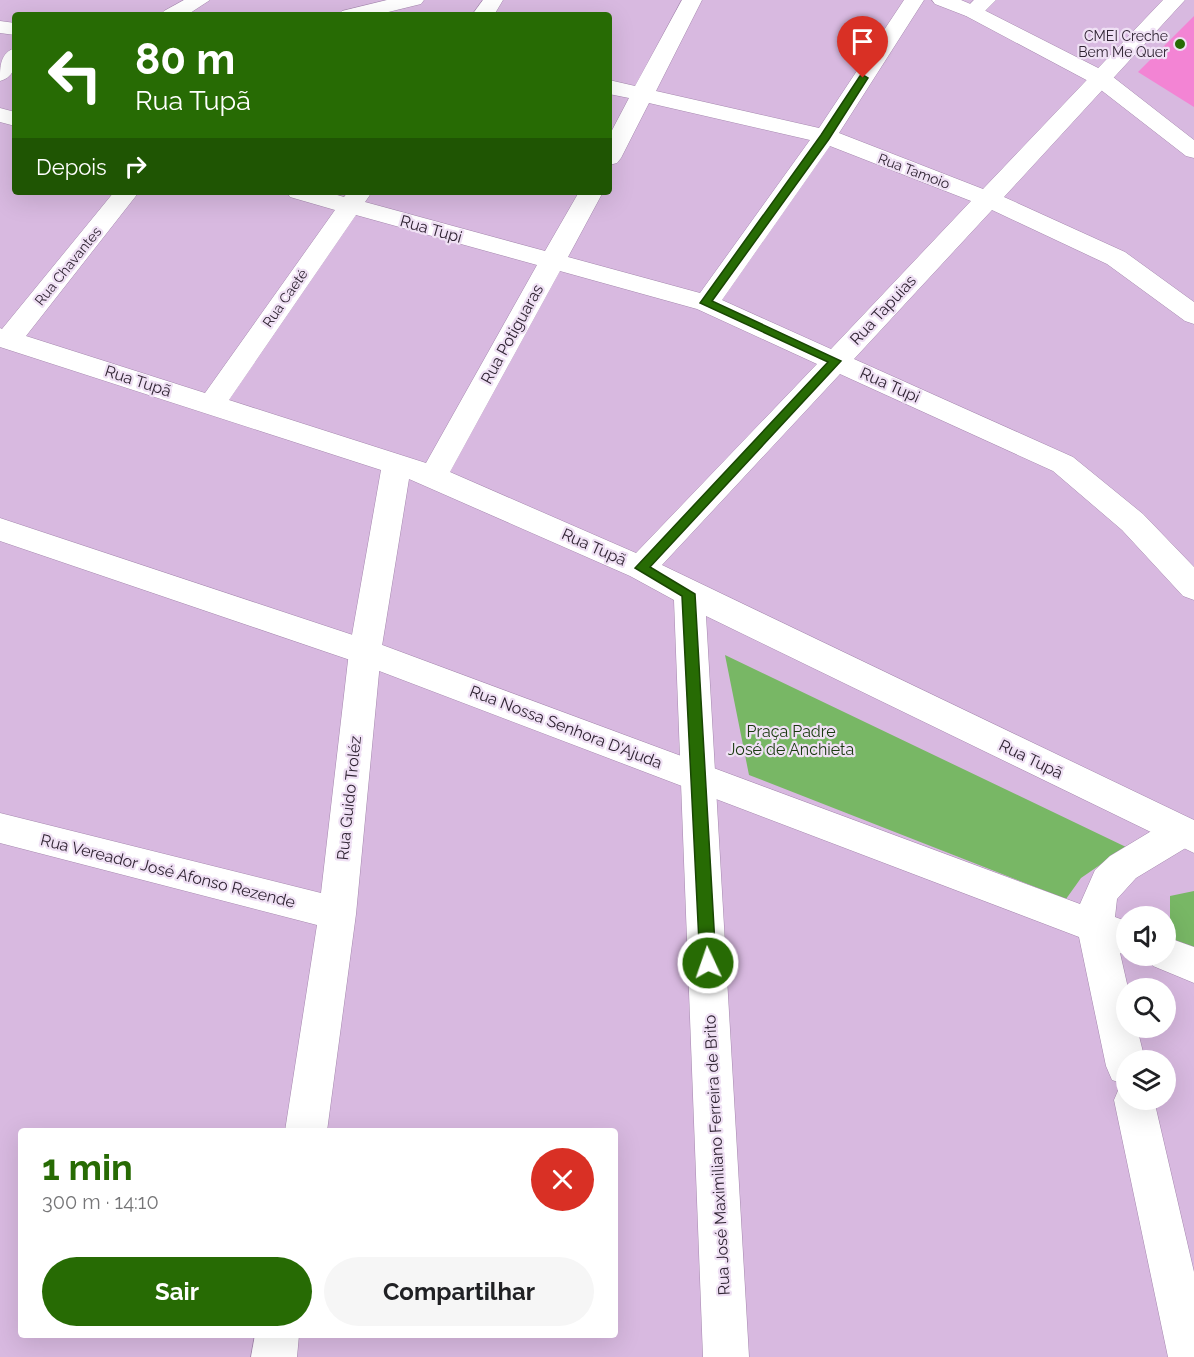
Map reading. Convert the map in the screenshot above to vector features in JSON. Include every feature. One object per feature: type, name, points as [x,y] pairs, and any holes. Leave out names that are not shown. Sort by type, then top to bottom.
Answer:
[{"type":"street","points":[[177,12],[200,0]]},
{"type":"street","points":[[362,12],[414,0]]},
{"type":"street","points":[[612,152],[692,0]]},
{"type":"street","points":[[706,303],[825,136],[914,0]]},
{"type":"street","points":[[942,0],[979,6],[1100,78],[1194,151]]},
{"type":"street","name":"Rua Tapuias","points":[[641,568],[1174,0]]},
{"type":"street","points":[[0,74],[12,59]]},
{"type":"street","name":"Rua Tamoio","points":[[612,88],[825,136],[987,199],[1077,238],[1116,258],[1194,315]]},
{"type":"street","name":"Rua Chavantes","points":[[4,338],[124,195]]},
{"type":"street","name":"Rua Tupi","points":[[322,195],[355,199],[552,263],[706,303],[1063,464],[1095,488],[1189,572]]},
{"type":"street","name":"Rua Potiguaras","points":[[433,476],[589,195]]},
{"type":"street","name":"Rua Caeté","points":[[211,405],[355,199]]},
{"type":"street","name":"Rua Tupã","points":[[4,338],[433,476],[641,568],[689,594],[1188,834]]},
{"type":"street","name":"Rua Guido Troléz","points":[[306,1128],[337,914],[365,652],[397,465]]},
{"type":"street","name":"Rua Nossa Senhora D'Ajuda","points":[[0,529],[365,652],[1111,932]]},
{"type":"street","name":"Rua José Maximiliano Ferreira de Brito","points":[[689,594],[700,778],[726,1357]]},
{"type":"street","points":[[1124,1050],[1111,932],[1099,897],[1108,881],[1123,867],[1188,834]]},
{"type":"street","name":"Rua Vereador José Afonso Rezende","points":[[4,836],[337,914]]},
{"type":"street","points":[[1176,958],[1194,965]]},
{"type":"street","points":[[1137,1110],[1184,1277],[1191,1357]]},
{"type":"street","points":[[274,1357],[277,1338]]},
{"type":"green space","name":"Praça Padre José de Anchieta","points":[[725,655],[1126,847],[1081,878],[1066,899],[749,775]]},
{"type":"green space","points":[[1194,891],[1194,955],[1176,948],[1176,906],[1170,906],[1170,896]]},
{"type":"building","name":"CMEI Creche Bem Me Quer","points":[[1194,16],[1194,107],[1138,72]]},
{"type":"place","name":"CMEI Creche Bem Me Quer","points":[[1180,44]]},
{"type":"route","points":[[708,963],[689,594],[641,568],[836,361],[706,303],[825,136],[863,78]]}]
